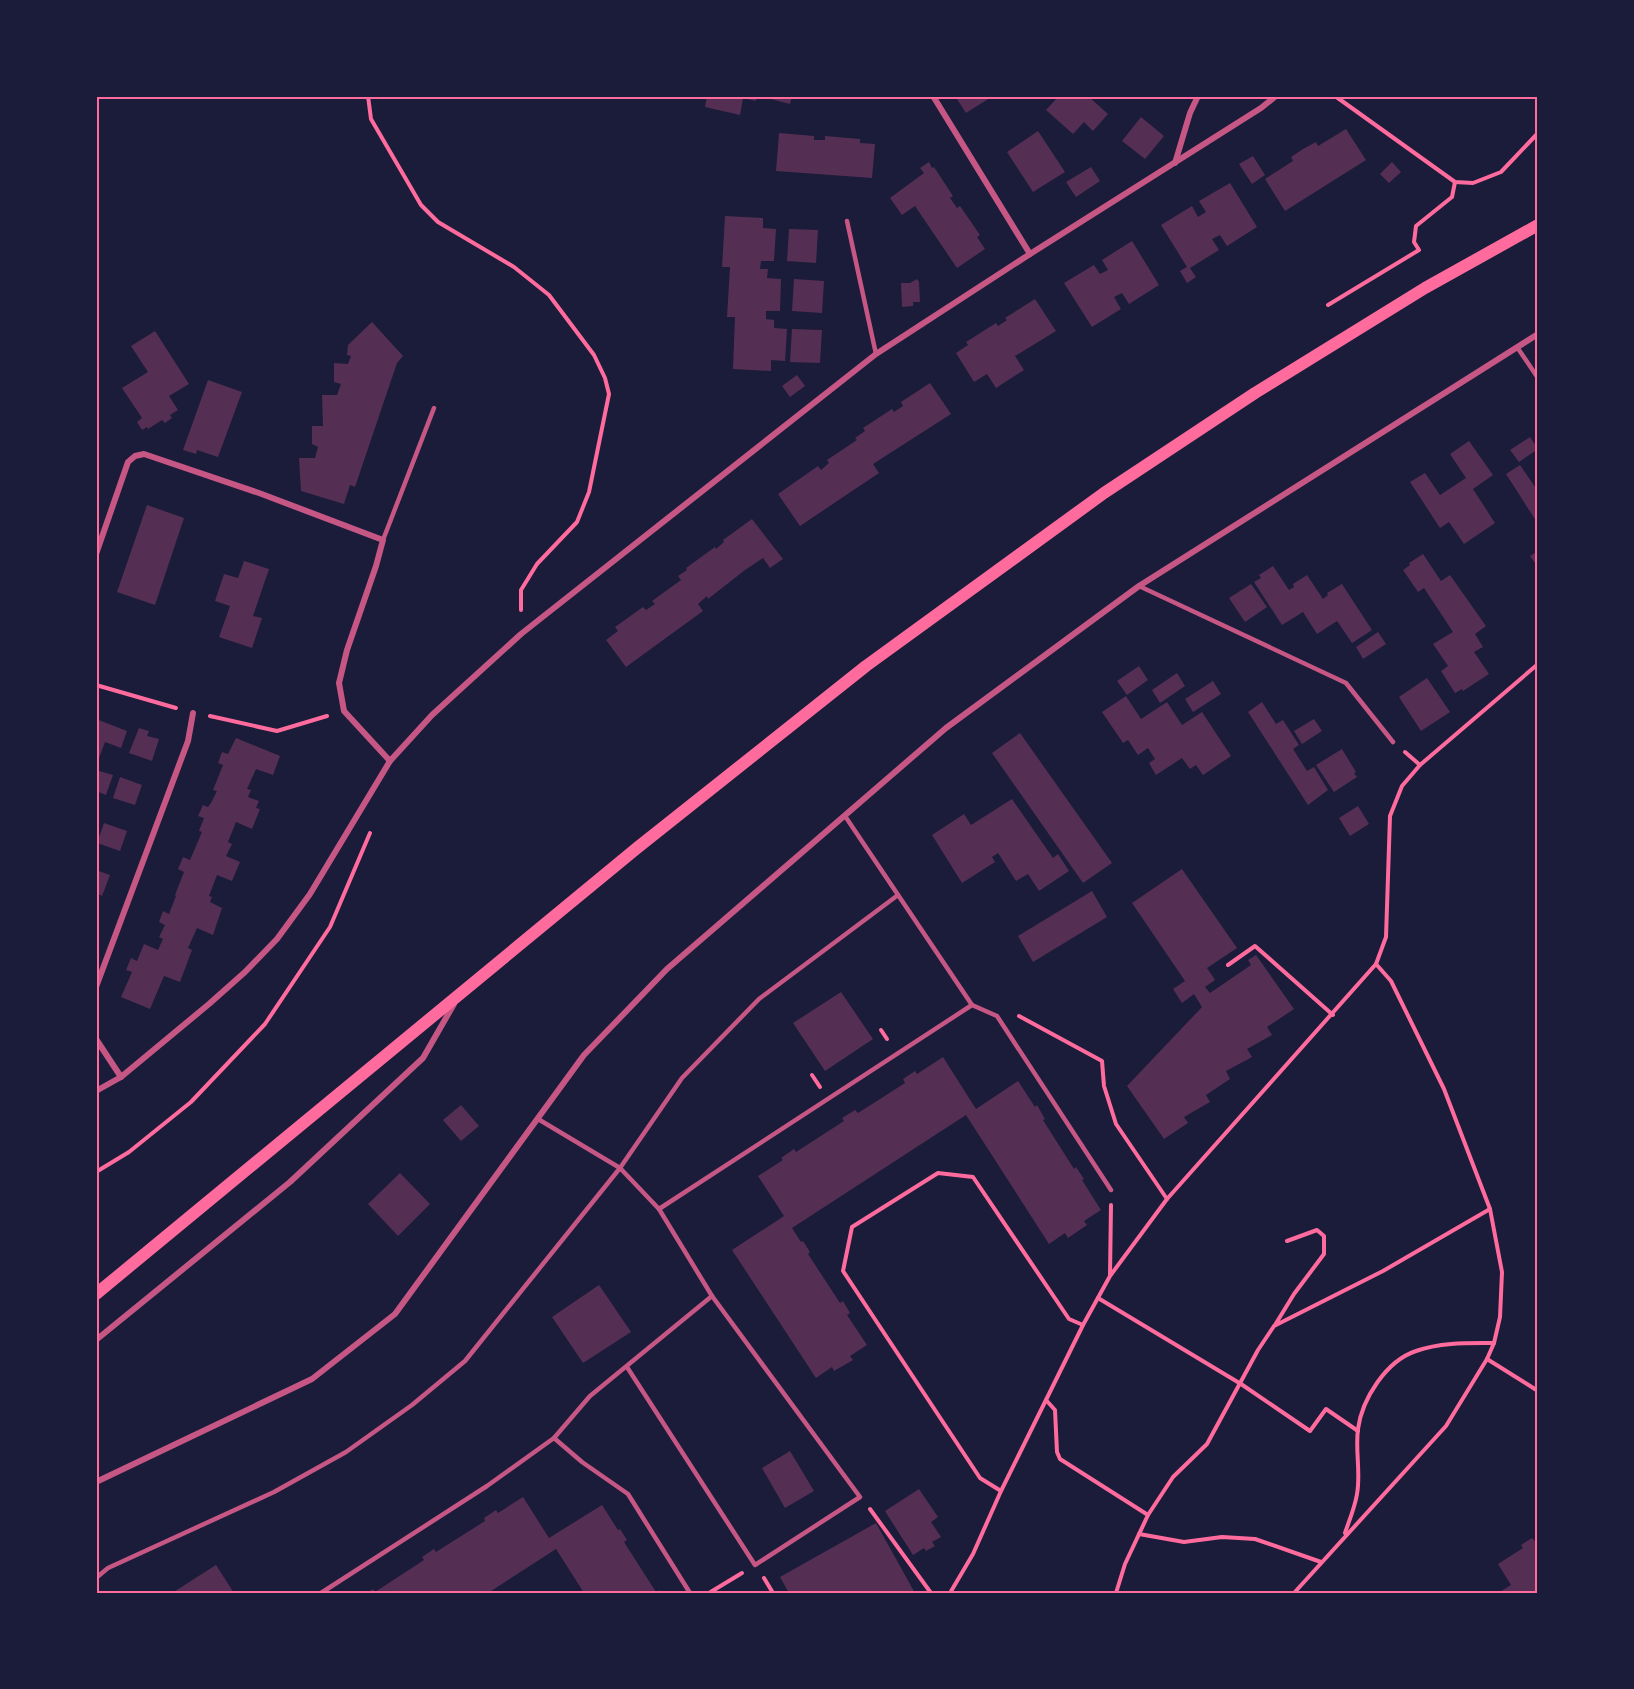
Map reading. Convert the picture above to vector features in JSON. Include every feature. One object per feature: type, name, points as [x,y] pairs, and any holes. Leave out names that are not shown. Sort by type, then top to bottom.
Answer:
[{"type":"main road","points":[[96,1294],[637,848],[866,666],[1104,493],[1255,393],[1425,288],[1538,225]]},
{"type":"street","points":[[933,96],[1030,254]]},
{"type":"street","points":[[1175,164],[1190,113],[1198,96]]},
{"type":"street","points":[[96,1091],[121,1077],[209,1004],[278,939],[310,894],[390,761],[432,715],[521,634],[876,354],[1030,254],[1175,164],[1276,96]]},
{"type":"street","points":[[96,1482],[312,1379],[394,1314],[584,1054],[668,969],[946,728],[1139,586],[1538,334]]},
{"type":"street","points":[[96,554],[128,462],[135,456],[144,454],[259,493],[383,540],[347,650],[339,683],[344,711],[390,761]]},
{"type":"street","points":[[96,987],[188,741],[193,713]]},
{"type":"street","points":[[96,1340],[290,1182],[423,1058],[461,992]]},
{"type":"street","points":[[96,1039],[121,1077]]},
{"type":"lane","points":[[847,221],[876,354]]},
{"type":"lane","points":[[1517,347],[1538,378]]},
{"type":"lane","points":[[383,540],[434,408]]},
{"type":"lane","points":[[1139,586],[1346,683],[1393,741]]},
{"type":"lane","points":[[845,816],[972,1005],[997,1016],[1111,1190]]},
{"type":"lane","points":[[96,1578],[108,1568],[274,1492],[336,1458],[412,1405],[465,1361],[620,1168],[682,1078],[759,999],[898,895]]},
{"type":"lane","points":[[659,1209],[972,1005]]},
{"type":"lane","points":[[538,1119],[620,1168],[659,1209],[712,1296],[860,1497],[756,1565],[627,1367]]},
{"type":"lane","points":[[321,1593],[487,1486],[554,1438],[590,1396],[712,1296]]},
{"type":"lane","points":[[554,1438],[582,1462],[628,1494],[690,1593]]},
{"type":"path","points":[[368,96],[371,119],[421,205],[438,222],[514,267],[549,295],[594,355],[605,378],[609,394],[589,492],[577,522],[537,564],[521,590],[521,634]]},
{"type":"path","points":[[1335,96],[1455,182],[1473,183],[1501,172],[1538,133]]},
{"type":"path","points":[[1328,305],[1419,250],[1414,242],[1416,226],[1452,197],[1455,182]]},
{"type":"path","points":[[950,1593],[973,1554],[1001,1491],[1083,1324],[1110,1276],[1167,1200],[1376,964],[1386,937],[1390,816],[1402,786],[1420,765],[1538,664]]},
{"type":"path","points":[[96,685],[193,713],[277,731],[344,711]]},
{"type":"path","points":[[96,1172],[129,1152],[191,1102],[265,1024],[330,927],[372,829]]},
{"type":"path","points":[[1228,964],[1255,946],[1333,1014]]},
{"type":"path","points":[[1294,1593],[1446,1426],[1487,1359],[1494,1343],[1500,1317],[1502,1272],[1490,1209],[1444,1089],[1391,981],[1376,964]]},
{"type":"path","points":[[997,1016],[1007,1010],[1102,1060],[1104,1086],[1116,1124],[1167,1200]]},
{"type":"path","points":[[1001,1491],[980,1478],[843,1271],[852,1227],[938,1173],[972,1177],[1069,1319],[1083,1324]]},
{"type":"path","points":[[1110,1276],[1111,1190]]},
{"type":"path","points":[[1274,1326],[1383,1271],[1490,1209]]},
{"type":"path","points":[[1116,1593],[1125,1564],[1148,1515],[1173,1477],[1207,1444],[1258,1350],[1294,1294],[1324,1254],[1324,1236],[1317,1230],[1287,1241]]},
{"type":"path","points":[[1098,1298],[1241,1384],[1310,1431],[1326,1408],[1358,1431]]},
{"type":"path","points":[[1343,1537],[1358,1493],[1358,1431],[1362,1409],[1373,1388],[1392,1366],[1414,1351],[1451,1343],[1494,1343]]},
{"type":"path","points":[[1487,1359],[1538,1391]]},
{"type":"path","points":[[1046,1400],[1055,1410],[1057,1452],[1060,1459],[1148,1515]]},
{"type":"path","points":[[860,1497],[882,1523],[931,1593]]},
{"type":"path","points":[[1139,1534],[1184,1542],[1222,1537],[1255,1539],[1321,1562]]},
{"type":"path","points":[[710,1593],[722,1586]]},
{"type":"building","points":[[707,96],[757,96],[756,101],[743,98],[740,115],[705,107]]},
{"type":"building","points":[[759,96],[792,96],[790,104]]},
{"type":"building","points":[[955,96],[993,96],[966,113]]},
{"type":"building","points":[[1059,96],[1088,96],[1108,114],[1093,131],[1084,122],[1073,134],[1046,110]]},
{"type":"building","points":[[1141,117],[1164,136],[1145,159],[1122,141]]},
{"type":"building","points":[[1346,129],[1366,160],[1285,211],[1265,179],[1293,161],[1291,157],[1303,149],[1316,142],[1318,146]]},
{"type":"building","points":[[1038,131],[1065,172],[1033,192],[1007,152]]},
{"type":"building","points":[[779,133],[814,136],[814,140],[825,140],[825,136],[860,139],[860,143],[875,144],[872,178],[776,171]]},
{"type":"building","points":[[1253,156],[1265,175],[1252,184],[1239,164]]},
{"type":"building","points":[[929,162],[953,196],[950,198],[957,208],[960,206],[980,235],[977,237],[985,249],[957,268],[915,206],[902,215],[890,198],[924,173],[920,168]]},
{"type":"building","points":[[1392,162],[1401,172],[1389,183],[1380,174]]},
{"type":"building","points":[[1091,167],[1100,181],[1076,197],[1066,182]]},
{"type":"building","points":[[1230,183],[1257,227],[1227,246],[1220,235],[1212,239],[1219,250],[1190,268],[1196,277],[1187,283],[1180,271],[1187,267],[1161,225],[1192,206],[1198,217],[1206,212],[1199,201]]},
{"type":"building","points":[[725,216],[763,218],[763,228],[776,229],[774,261],[761,261],[760,269],[768,269],[767,278],[781,279],[780,311],[766,311],[766,319],[774,320],[774,328],[787,329],[785,361],[771,360],[771,371],[733,369],[735,317],[727,317],[730,267],[722,267]]},
{"type":"building","points":[[789,229],[818,230],[816,263],[787,261]]},
{"type":"building","points":[[1132,241],[1159,285],[1129,304],[1122,293],[1114,297],[1121,309],[1092,327],[1064,283],[1094,265],[1100,274],[1108,270],[1102,260]]},
{"type":"building","points":[[794,279],[824,281],[822,313],[792,311]]},
{"type":"building","points":[[917,279],[920,302],[913,302],[913,306],[902,307],[901,283],[910,283]]},
{"type":"building","points":[[1035,299],[1056,331],[1015,356],[1024,370],[996,388],[987,374],[974,382],[956,353],[968,345],[966,342],[996,323],[998,326],[1007,320],[1005,318]]},
{"type":"building","points":[[372,322],[403,356],[397,363],[355,487],[350,485],[344,504],[301,491],[299,458],[315,458],[318,447],[312,444],[312,426],[323,426],[322,395],[337,395],[341,384],[334,382],[334,363],[348,364],[351,356],[347,355],[348,345]]},
{"type":"building","points":[[792,329],[822,330],[820,363],[790,362]]},
{"type":"building","points":[[155,331],[189,384],[169,396],[178,410],[170,415],[172,418],[165,423],[162,420],[142,430],[137,422],[142,418],[122,388],[148,372],[131,346]]},
{"type":"building","points":[[797,375],[805,386],[790,397],[782,386]]},
{"type":"building","points":[[208,380],[242,392],[218,457],[197,450],[196,454],[183,450]]},
{"type":"building","points":[[930,383],[951,414],[873,464],[879,473],[800,526],[778,494],[818,466],[821,470],[829,463],[827,460],[857,440],[855,438],[865,431],[863,428],[892,409],[894,412],[903,406],[901,402]]},
{"type":"building","points":[[1530,437],[1538,449],[1519,462],[1510,450]]},
{"type":"building","points":[[1469,441],[1493,475],[1473,489],[1495,523],[1464,544],[1449,522],[1440,528],[1410,482],[1425,473],[1440,495],[1466,478],[1450,454]]},
{"type":"building","points":[[1520,465],[1535,487],[1538,484],[1538,524],[1506,474]]},
{"type":"building","points":[[147,505],[184,518],[155,605],[117,592]]},
{"type":"building","points":[[752,519],[783,559],[770,568],[763,558],[708,599],[707,596],[698,604],[703,611],[626,667],[606,640],[618,631],[615,627],[643,607],[646,610],[655,604],[652,601],[681,580],[678,576],[687,570],[686,568],[715,547],[716,549],[724,542],[723,540]]},
{"type":"building","points":[[1538,551],[1538,567],[1530,556]]},
{"type":"building","points":[[1423,554],[1441,581],[1450,575],[1486,626],[1475,634],[1483,647],[1474,652],[1489,674],[1463,691],[1462,689],[1455,693],[1441,671],[1448,666],[1433,644],[1453,632],[1424,588],[1418,592],[1403,570]]},
{"type":"building","points":[[244,561],[269,569],[253,616],[262,618],[252,648],[219,637],[230,606],[215,601],[224,574],[238,578]]},
{"type":"building","points":[[1273,566],[1289,590],[1294,587],[1293,584],[1307,575],[1323,599],[1328,595],[1327,593],[1342,584],[1372,630],[1352,643],[1337,621],[1317,634],[1303,612],[1282,625],[1254,582],[1261,578],[1259,575]]},
{"type":"building","points":[[1251,584],[1267,607],[1245,622],[1229,598]]},
{"type":"building","points":[[1378,632],[1386,644],[1363,659],[1356,647]]},
{"type":"building","points":[[1139,666],[1148,680],[1127,695],[1117,681]]},
{"type":"building","points":[[1177,673],[1185,686],[1160,703],[1152,690]]},
{"type":"building","points":[[1427,678],[1450,712],[1421,731],[1399,697]]},
{"type":"building","points":[[1213,681],[1221,694],[1193,712],[1185,699]]},
{"type":"building","points":[[1126,696],[1141,719],[1167,702],[1182,725],[1202,712],[1231,756],[1203,775],[1196,765],[1190,769],[1182,758],[1156,775],[1149,763],[1155,759],[1148,748],[1138,755],[1128,740],[1123,743],[1102,712]]},
{"type":"building","points":[[1262,702],[1276,724],[1283,720],[1299,745],[1293,749],[1307,771],[1314,767],[1328,790],[1308,805],[1248,712]]},
{"type":"building","points":[[96,719],[127,731],[121,748],[105,742],[96,766]]},
{"type":"building","points":[[1314,719],[1322,731],[1302,744],[1294,731]]},
{"type":"building","points":[[139,728],[149,731],[147,736],[159,739],[152,761],[129,753]]},
{"type":"building","points":[[1020,733],[1112,863],[1083,883],[992,753]]},
{"type":"building","points":[[236,738],[280,756],[273,775],[256,769],[247,789],[251,790],[248,797],[259,801],[256,808],[260,809],[252,829],[236,822],[228,842],[232,844],[226,856],[240,862],[232,881],[217,875],[209,896],[212,897],[210,902],[222,908],[213,935],[197,928],[188,948],[192,950],[180,982],[164,976],[150,1009],[121,997],[132,972],[126,970],[131,958],[137,961],[144,944],[158,950],[163,939],[159,937],[165,925],[159,922],[163,911],[169,914],[184,872],[178,869],[183,857],[190,860],[202,832],[199,831],[204,818],[198,816],[203,805],[208,807],[217,791],[213,790],[223,765],[218,763],[222,752],[228,754]]},
{"type":"building","points":[[1342,749],[1357,777],[1334,792],[1316,765]]},
{"type":"building","points":[[96,770],[113,775],[106,795],[96,791]]},
{"type":"building","points":[[120,777],[142,785],[135,805],[113,798]]},
{"type":"building","points":[[1012,799],[1053,858],[1058,854],[1069,871],[1039,891],[1028,874],[1016,881],[998,853],[992,857],[995,862],[962,883],[932,835],[964,814],[971,825]]},
{"type":"building","points":[[1358,806],[1369,824],[1350,836],[1339,818]]},
{"type":"building","points":[[104,823],[127,831],[120,851],[97,843]]},
{"type":"building","points":[[1182,869],[1237,948],[1207,968],[1215,980],[1205,987],[1210,993],[1251,965],[1248,960],[1256,955],[1294,1009],[1267,1027],[1272,1035],[1247,1049],[1252,1057],[1226,1071],[1230,1079],[1206,1095],[1210,1102],[1184,1117],[1188,1123],[1164,1139],[1127,1086],[1202,1007],[1194,994],[1182,1003],[1173,989],[1185,981],[1132,903]]},
{"type":"building","points":[[96,870],[110,875],[102,896],[96,893]]},
{"type":"building","points":[[1092,891],[1107,917],[1033,962],[1018,936]]},
{"type":"building","points":[[841,992],[873,1039],[825,1071],[793,1023]]},
{"type":"building","points":[[943,1057],[976,1109],[1018,1081],[1035,1107],[1037,1105],[1045,1119],[1043,1120],[1074,1169],[1076,1167],[1084,1179],[1082,1180],[1101,1210],[1084,1221],[1087,1225],[1068,1238],[1065,1233],[1049,1244],[966,1115],[792,1228],[801,1242],[803,1241],[810,1252],[808,1254],[840,1303],[843,1301],[850,1313],[847,1315],[867,1345],[850,1356],[853,1360],[834,1371],[832,1367],[816,1378],[732,1250],[784,1216],[758,1176],[783,1160],[781,1158],[794,1149],[796,1152],[844,1121],[842,1118],[855,1110],[858,1113],[905,1083],[903,1079],[915,1071],[917,1074]]},
{"type":"building","points":[[461,1105],[479,1126],[461,1141],[443,1120]]},
{"type":"building","points":[[400,1173],[430,1204],[398,1236],[368,1204]]},
{"type":"building","points":[[599,1285],[631,1332],[583,1363],[552,1317]]},
{"type":"building","points":[[790,1451],[814,1491],[785,1508],[762,1468]]},
{"type":"building","points":[[919,1489],[938,1517],[931,1522],[941,1537],[932,1542],[935,1546],[926,1551],[924,1548],[913,1555],[885,1511]]},
{"type":"building","points":[[523,1497],[549,1538],[602,1505],[627,1540],[624,1542],[656,1592],[660,1590],[661,1593],[584,1593],[556,1549],[488,1593],[367,1593],[373,1589],[375,1592],[424,1560],[422,1557],[434,1549],[436,1552],[485,1521],[484,1518],[496,1510],[498,1513]]},
{"type":"building","points":[[876,1523],[915,1593],[789,1593],[780,1577]]},
{"type":"building","points":[[1532,1538],[1535,1541],[1538,1539],[1538,1593],[1498,1593],[1511,1585],[1498,1564],[1523,1548],[1521,1545]]},
{"type":"building","points":[[216,1565],[234,1593],[172,1593]]}]
